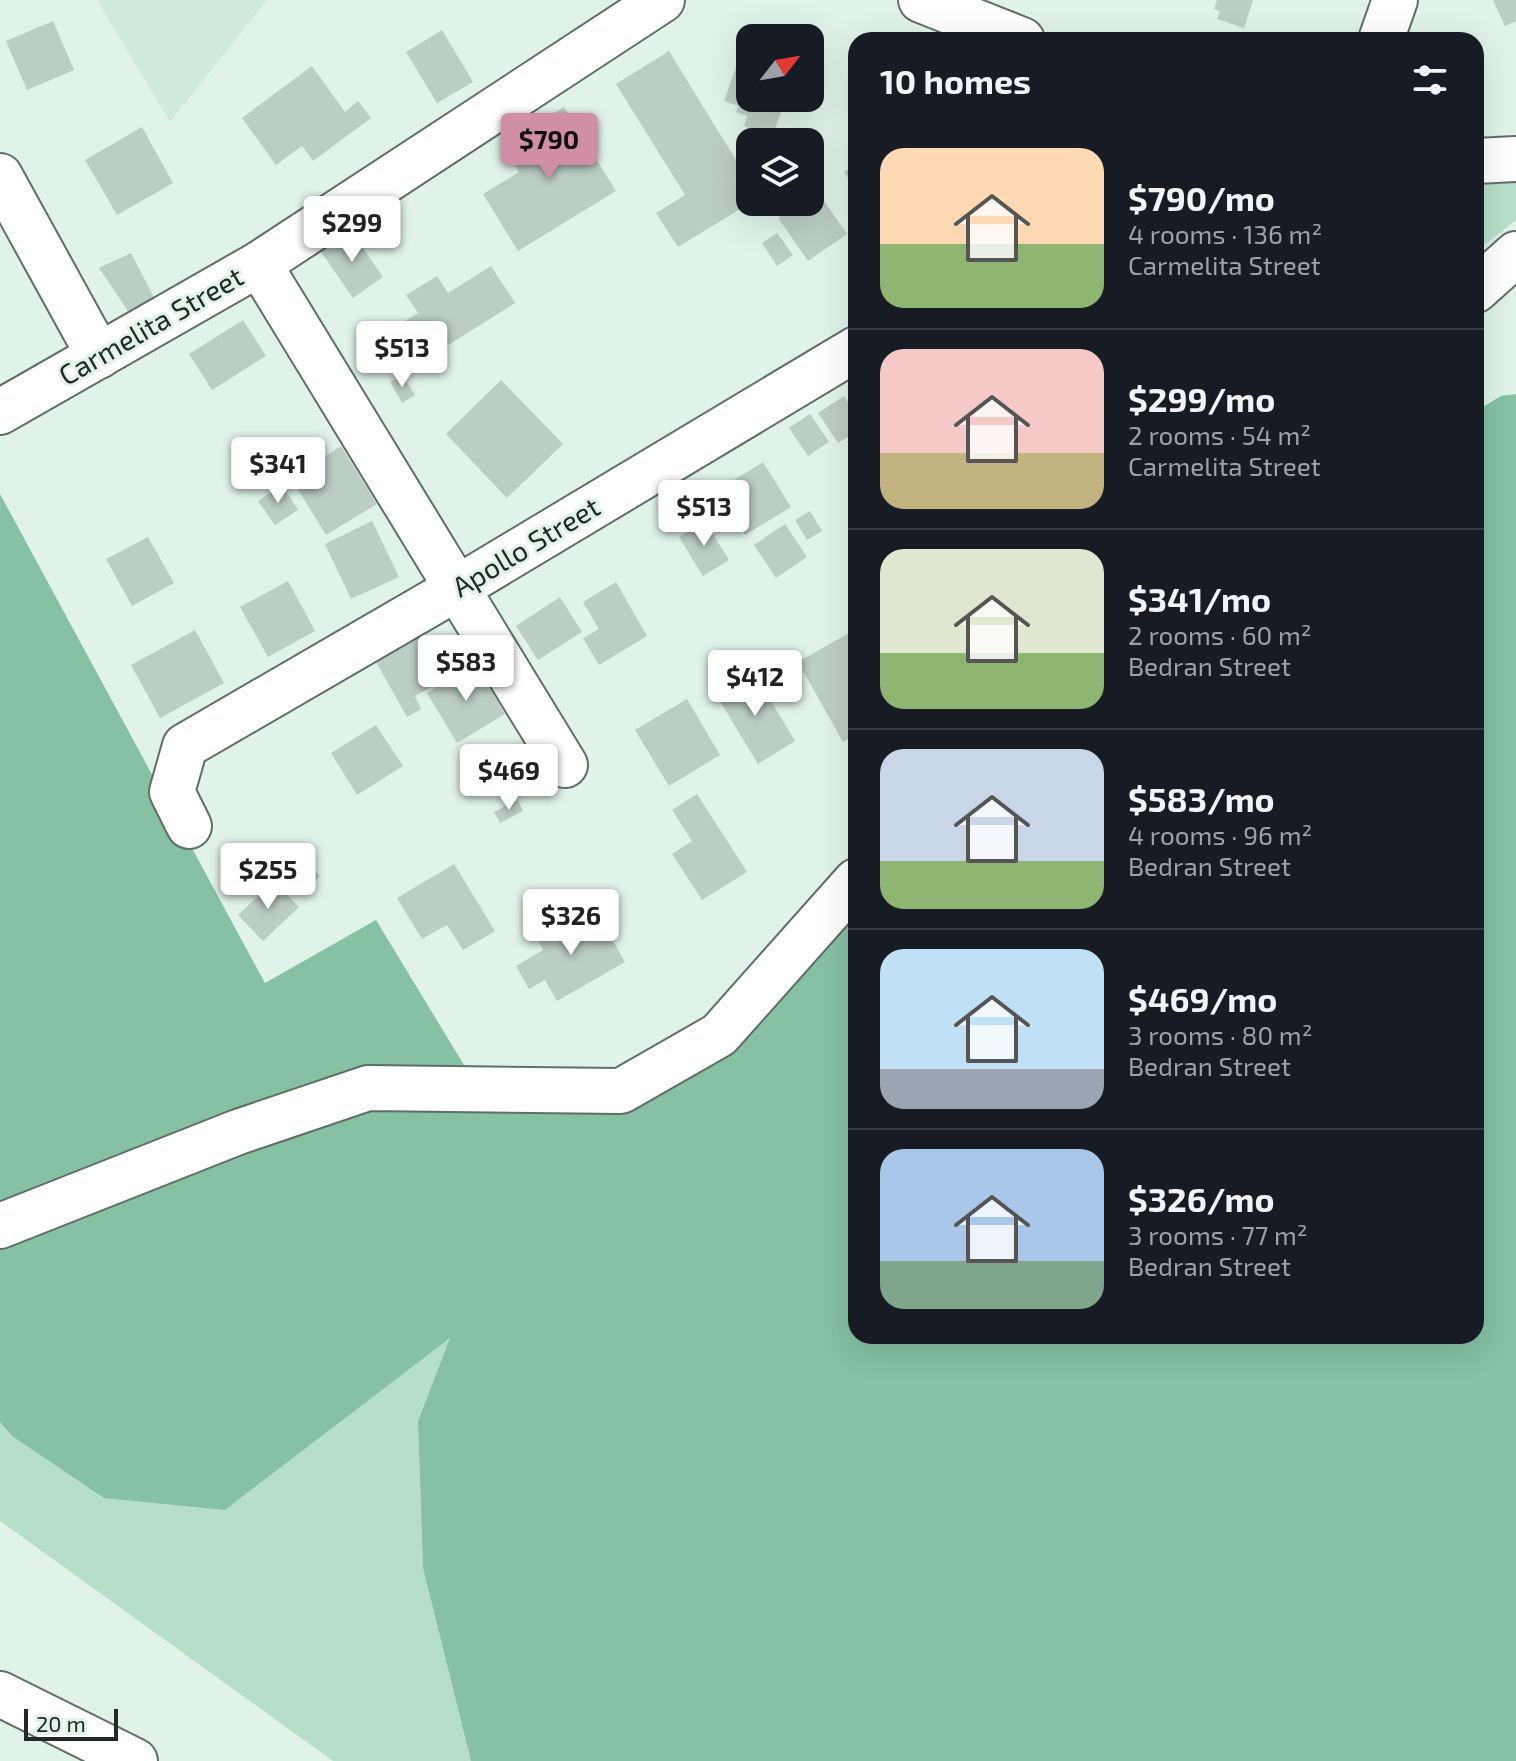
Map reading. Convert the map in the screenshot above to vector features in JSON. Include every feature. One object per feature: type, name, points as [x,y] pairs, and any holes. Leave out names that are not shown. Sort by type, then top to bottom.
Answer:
[{"type":"street","name":"Carmelita Street","points":[[0,412],[259,264],[662,0]]},
{"type":"street","points":[[921,0],[1002,32]]},
{"type":"street","points":[[1384,32],[1395,0]]},
{"type":"street","points":[[1484,161],[1516,159]]},
{"type":"street","points":[[0,176],[99,356]]},
{"type":"street","points":[[1484,283],[1516,254]]},
{"type":"street","points":[[259,264],[565,765]]},
{"type":"street","name":"Apollo Street","points":[[189,826],[172,792],[185,746],[459,587],[848,354]]},
{"type":"street","points":[[0,1226],[238,1132],[368,1088],[621,1091],[719,1035],[848,890]]},
{"type":"street","points":[[0,1694],[135,1761]]},
{"type":"shaded area","points":[[97,0],[267,0],[170,122]]},
{"type":"shaded area","points":[[1516,157],[1516,220],[1484,246],[1484,159]]},
{"type":"shaded area","points":[[451,1336],[418,1421],[423,1568],[471,1761],[333,1761],[0,1521],[0,1422],[12,1436],[225,1510]]},
{"type":"green space","points":[[1516,394],[1516,1761],[471,1761],[423,1568],[418,1421],[450,1338],[225,1510],[104,1498],[12,1436],[0,1422],[0,494],[265,983],[376,920],[464,1065],[586,1096],[643,1090],[848,890],[848,1344],[1484,1344],[1484,406],[1501,396]]},
{"type":"building","points":[[1217,0],[1253,0],[1244,28],[1217,19],[1220,11],[1214,9]]},
{"type":"building","points":[[1493,0],[1516,0],[1516,21],[1505,26]]},
{"type":"building","points":[[53,21],[74,70],[27,90],[6,41]]},
{"type":"building","points":[[442,30],[473,82],[437,103],[406,52]]},
{"type":"building","points":[[669,51],[736,160],[736,212],[678,247],[656,213],[685,195],[616,84]]},
{"type":"building","points":[[312,66],[345,112],[358,101],[371,118],[313,161],[302,146],[276,165],[242,118]]},
{"type":"building","points":[[736,67],[736,105],[724,101]]},
{"type":"building","points":[[564,107],[616,191],[518,251],[483,194],[519,172],[514,164],[527,155],[516,137]]},
{"type":"building","points":[[736,112],[781,112],[775,128],[744,126],[747,116]]},
{"type":"building","points":[[142,127],[173,183],[117,215],[85,160]]},
{"type":"building","points":[[824,201],[847,234],[808,261],[778,218],[824,216]]},
{"type":"building","points":[[351,231],[383,277],[353,298],[321,252]]},
{"type":"building","points":[[777,233],[793,255],[777,266],[762,243]]},
{"type":"building","points":[[131,253],[158,305],[130,314],[99,268]]},
{"type":"building","points":[[491,266],[515,303],[410,369],[387,333],[418,313],[406,295],[437,276],[448,293]]},
{"type":"building","points":[[243,320],[266,356],[212,390],[189,354]]},
{"type":"building","points":[[403,376],[415,395],[402,403],[390,382]]},
{"type":"building","points":[[501,380],[563,444],[507,498],[446,434]]},
{"type":"building","points":[[844,396],[848,402],[848,437],[838,443],[818,413]]},
{"type":"building","points":[[810,414],[829,442],[808,456],[789,428]]},
{"type":"building","points":[[341,446],[377,504],[326,535],[291,478]]},
{"type":"building","points":[[763,462],[791,507],[745,535],[718,490]]},
{"type":"building","points":[[282,485],[298,510],[275,525],[258,501]]},
{"type":"building","points":[[810,511],[822,531],[807,540],[795,520]]},
{"type":"building","points":[[372,521],[399,577],[351,599],[325,544]]},
{"type":"building","points":[[705,521],[729,560],[703,576],[679,537]]},
{"type":"building","points":[[785,524],[807,557],[776,578],[754,545]]},
{"type":"building","points":[[148,537],[174,583],[132,606],[106,559]]},
{"type":"building","points":[[288,581],[315,631],[268,657],[240,607]]},
{"type":"building","points":[[616,582],[647,636],[599,665],[583,638],[599,629],[583,602]]},
{"type":"building","points":[[560,597],[582,632],[538,660],[516,626]]},
{"type":"building","points":[[195,630],[224,683],[160,718],[131,665]]},
{"type":"building","points":[[848,634],[848,739],[843,742],[798,662]]},
{"type":"building","points":[[421,636],[445,679],[415,696],[421,709],[407,717],[376,662]]},
{"type":"building","points":[[476,664],[505,714],[457,743],[427,693]]},
{"type":"building","points":[[744,675],[751,686],[759,681],[795,741],[758,764],[715,693]]},
{"type":"building","points":[[687,699],[720,755],[669,786],[635,730]]},
{"type":"building","points":[[376,725],[403,766],[357,795],[331,753]]},
{"type":"building","points":[[697,794],[747,872],[702,900],[672,854],[692,841],[672,810]]},
{"type":"building","points":[[518,800],[523,811],[500,823],[494,812]]},
{"type":"building","points":[[298,854],[320,876],[299,896],[278,874]]},
{"type":"building","points":[[454,864],[495,931],[463,950],[447,925],[422,939],[397,898]]},
{"type":"building","points":[[274,881],[299,907],[263,941],[238,915]]},
{"type":"building","points":[[577,914],[585,927],[600,918],[625,962],[557,1001],[545,980],[529,989],[516,966],[543,950],[536,937]]}]
